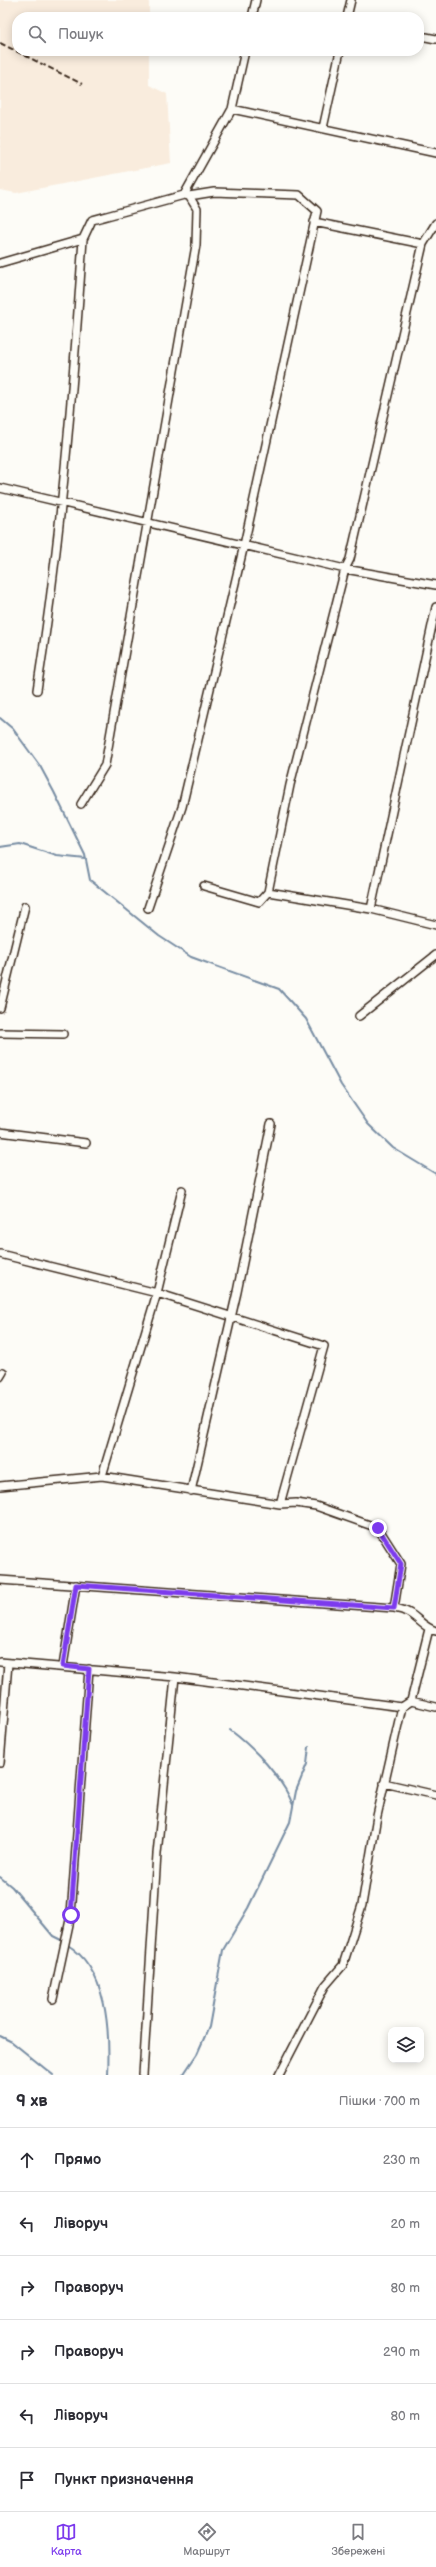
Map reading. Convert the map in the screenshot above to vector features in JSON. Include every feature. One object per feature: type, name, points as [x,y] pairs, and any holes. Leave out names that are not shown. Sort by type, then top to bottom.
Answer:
[{"type":"street","points":[[253,12],[256,0]]},
{"type":"street","points":[[348,12],[351,0]]},
{"type":"street","points":[[426,37],[436,39]]},
{"type":"street","points":[[186,195],[232,109],[244,56]]},
{"type":"street","points":[[323,128],[339,56]]},
{"type":"street","points":[[232,109],[436,153]]},
{"type":"street","points":[[37,690],[51,606],[63,502],[83,238],[92,220],[186,195],[214,192],[299,195],[317,211],[244,545],[182,807],[148,908]]},
{"type":"street","points":[[81,804],[105,765],[196,245],[197,209],[186,195]]},
{"type":"street","points":[[314,222],[423,244]]},
{"type":"street","points":[[204,886],[258,902],[268,892],[290,785],[345,569],[350,559],[423,244],[436,223]]},
{"type":"street","points":[[0,263],[83,238]]},
{"type":"street","points":[[0,488],[147,521],[345,569],[436,585]]},
{"type":"street","points":[[371,909],[436,607]]},
{"type":"street","points":[[268,892],[371,909],[436,925]]},
{"type":"street","points":[[0,1008],[25,906]]},
{"type":"street","points":[[359,1016],[436,955]]},
{"type":"street","points":[[0,1033],[63,1034]]},
{"type":"street","points":[[191,1491],[231,1317],[271,1124]]},
{"type":"street","points":[[0,1132],[86,1143]]},
{"type":"street","points":[[102,1476],[157,1293],[182,1190]]},
{"type":"street","points":[[0,1254],[157,1293],[324,1346],[280,1504]]},
{"type":"street","points":[[0,1486],[102,1476],[280,1504],[296,1503],[316,1506],[378,1528],[401,1564],[394,1608]]},
{"type":"street","points":[[0,1580],[394,1608],[409,1611],[433,1630],[411,1702]]},
{"type":"street","points":[[63,1666],[76,1585]]},
{"type":"street","points":[[0,1662],[63,1666],[175,1677],[402,1707],[411,1702],[436,1707]]},
{"type":"street","points":[[0,1763],[8,1663]]},
{"type":"street","points":[[53,1999],[71,1915],[89,1669]]},
{"type":"street","points":[[143,2075],[158,1854],[175,1677]]},
{"type":"street","points":[[279,2075],[325,1986],[343,1965],[362,1905],[384,1783],[402,1707]]},
{"type":"street","points":[[384,1783],[436,1795]]},
{"type":"shaded area","points":[[0,0],[149,0],[149,12],[12,12],[12,56],[149,56],[149,85],[167,94],[171,163],[16,193],[0,190]]},
{"type":"waterway","points":[[0,718],[13,729],[40,766],[85,855],[90,880],[159,936],[191,957],[279,989],[306,1019],[341,1085],[368,1124],[393,1148],[436,1174]]},
{"type":"waterway","points":[[0,847],[20,844],[57,856],[86,859]]},
{"type":"waterway","points":[[230,1730],[258,1754],[275,1774],[293,1805]]},
{"type":"waterway","points":[[183,2075],[197,2054],[209,2027],[223,1950],[248,1908],[290,1822],[296,1791],[307,1764],[309,1747]]},
{"type":"waterway","points":[[0,1877],[12,1887],[53,1936],[63,1941]]},
{"type":"waterway","points":[[66,1944],[80,1955],[91,1969],[104,2002],[107,2021],[108,2075]]},
{"type":"waterway","points":[[0,2036],[12,2042],[53,2075]]},
{"type":"railway","points":[[0,43],[12,49]]},
{"type":"railway","points":[[26,56],[82,84]]},
{"type":"route","points":[[71,1915],[86,1727],[89,1669],[63,1666],[76,1585],[394,1608],[401,1564],[378,1528]]}]
